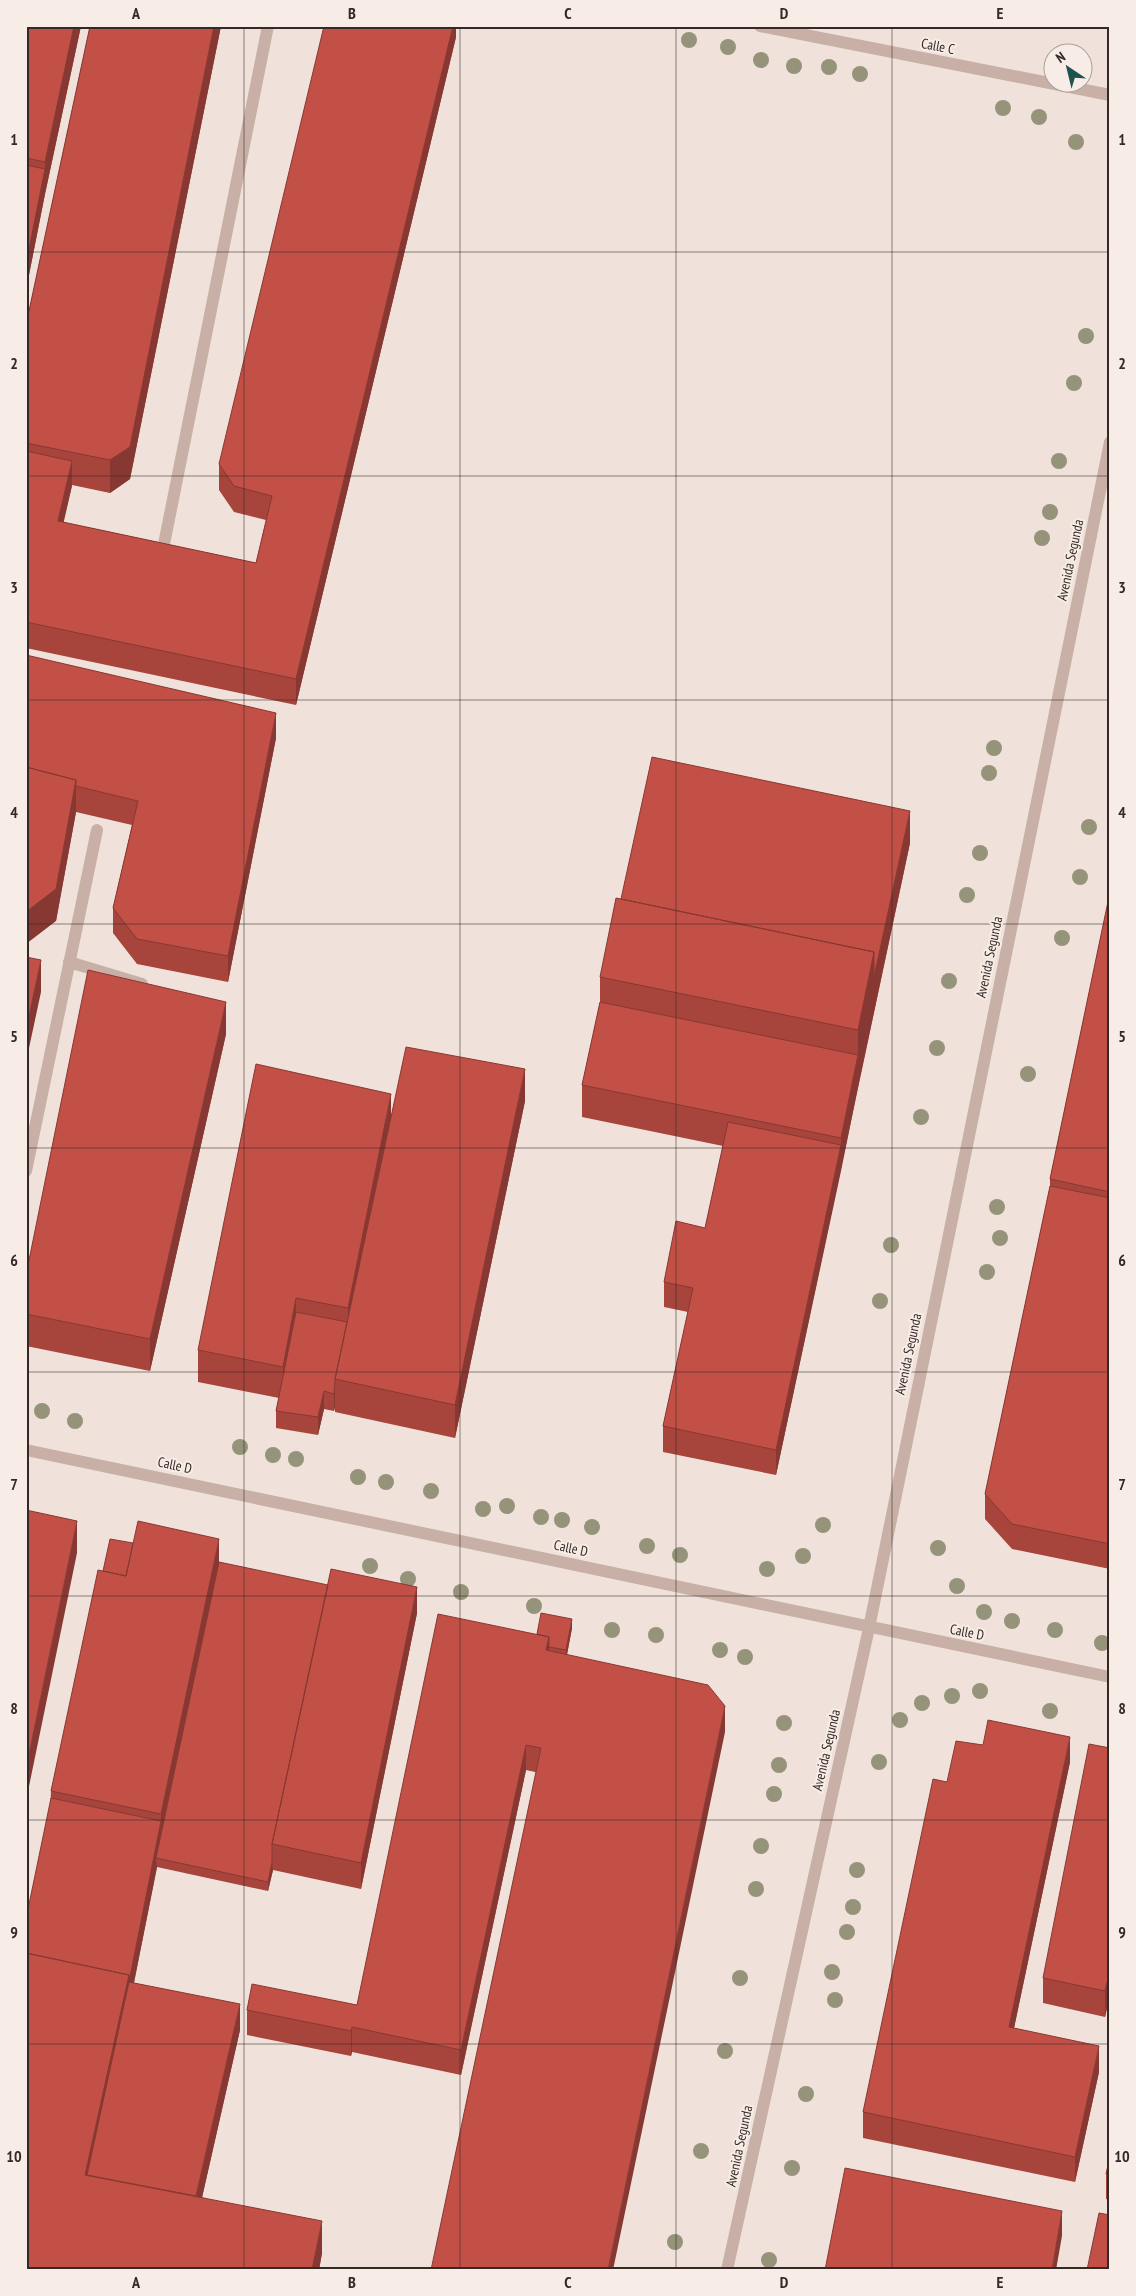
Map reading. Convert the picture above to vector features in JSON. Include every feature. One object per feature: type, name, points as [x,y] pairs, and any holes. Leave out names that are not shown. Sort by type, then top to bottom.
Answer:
[{"type":"street","points":[[161,559],[268,26]]},
{"type":"street","name":"Calle C","points":[[760,26],[1110,95]]},
{"type":"street","name":"Avenida Segunda","points":[[727,2270],[869,1628],[1110,442]]},
{"type":"street","points":[[26,1171],[97,830]]},
{"type":"street","points":[[69,962],[155,988]]},
{"type":"street","name":"Calle D","points":[[26,1450],[1110,1677]]},
{"type":"building","points":[[26,26],[74,26],[45,162],[26,158]]},
{"type":"building","points":[[90,26],[214,26],[130,447],[110,460],[26,443],[26,325]]},
{"type":"building","points":[[324,26],[453,26],[296,679],[26,622],[26,451],[72,461],[58,521],[256,563],[272,496],[234,486],[219,464]]},
{"type":"building","points":[[26,165],[45,169],[26,264]]},
{"type":"building","points":[[26,655],[276,713],[228,956],[137,939],[113,908],[138,801],[76,786],[76,780],[26,767]]},
{"type":"building","points":[[652,757],[910,811],[874,977],[874,952],[621,899]]},
{"type":"building","points":[[26,767],[76,780],[56,889],[26,912]]},
{"type":"building","points":[[1110,892],[1110,1192],[1050,1179]]},
{"type":"building","points":[[616,898],[874,952],[858,1030],[600,977]]},
{"type":"building","points":[[26,957],[41,960],[26,1030]]},
{"type":"building","points":[[88,970],[226,1002],[150,1339],[26,1314],[26,1275]]},
{"type":"building","points":[[600,1002],[858,1055],[841,1138],[582,1085]]},
{"type":"building","points":[[406,1047],[525,1069],[455,1405],[335,1379]]},
{"type":"building","points":[[256,1064],[391,1094],[348,1308],[296,1298],[283,1367],[198,1350]]},
{"type":"building","points":[[728,1122],[841,1145],[776,1450],[663,1426],[693,1288],[664,1282],[676,1221],[705,1228]]},
{"type":"building","points":[[1050,1186],[1110,1198],[1110,1544],[1012,1524],[985,1494]]},
{"type":"building","points":[[296,1312],[347,1322],[335,1379],[334,1394],[324,1391],[318,1417],[276,1411]]},
{"type":"building","points":[[26,1510],[77,1521],[26,1769]]},
{"type":"building","points":[[138,1521],[219,1539],[161,1814],[51,1791],[98,1570],[126,1576]]},
{"type":"building","points":[[110,1539],[133,1543],[126,1576],[103,1571]]},
{"type":"building","points":[[219,1562],[328,1585],[272,1844],[272,1862],[268,1882],[156,1858]]},
{"type":"building","points":[[331,1569],[417,1587],[361,1863],[272,1844]]},
{"type":"building","points":[[541,1613],[572,1619],[566,1650],[549,1647],[549,1637],[537,1634]]},
{"type":"building","points":[[438,1614],[549,1637],[546,1650],[708,1685],[725,1706],[608,2270],[431,2270],[541,1748],[526,1745],[461,2050],[352,2027],[351,2031],[247,2010],[252,1984],[357,2005]]},
{"type":"building","points":[[988,1720],[1070,1737],[1009,2027],[1099,2046],[1075,2157],[863,2112],[933,1779],[947,1782],[956,1741],[983,1745]]},
{"type":"building","points":[[1089,1744],[1110,1748],[1110,1970],[1105,1991],[1043,1978]]},
{"type":"building","points":[[51,1798],[161,1821],[129,1982],[129,1975],[26,1953],[26,1919]]},
{"type":"building","points":[[26,1953],[129,1975],[85,2175],[322,2221],[312,2270],[26,2270]]},
{"type":"building","points":[[129,1982],[240,2004],[196,2196],[87,2175]]},
{"type":"building","points":[[1110,2156],[1110,2175],[1106,2174]]},
{"type":"building","points":[[845,2168],[1062,2211],[1052,2270],[825,2270]]},
{"type":"building","points":[[1099,2213],[1110,2215],[1110,2270],[1087,2270]]}]
